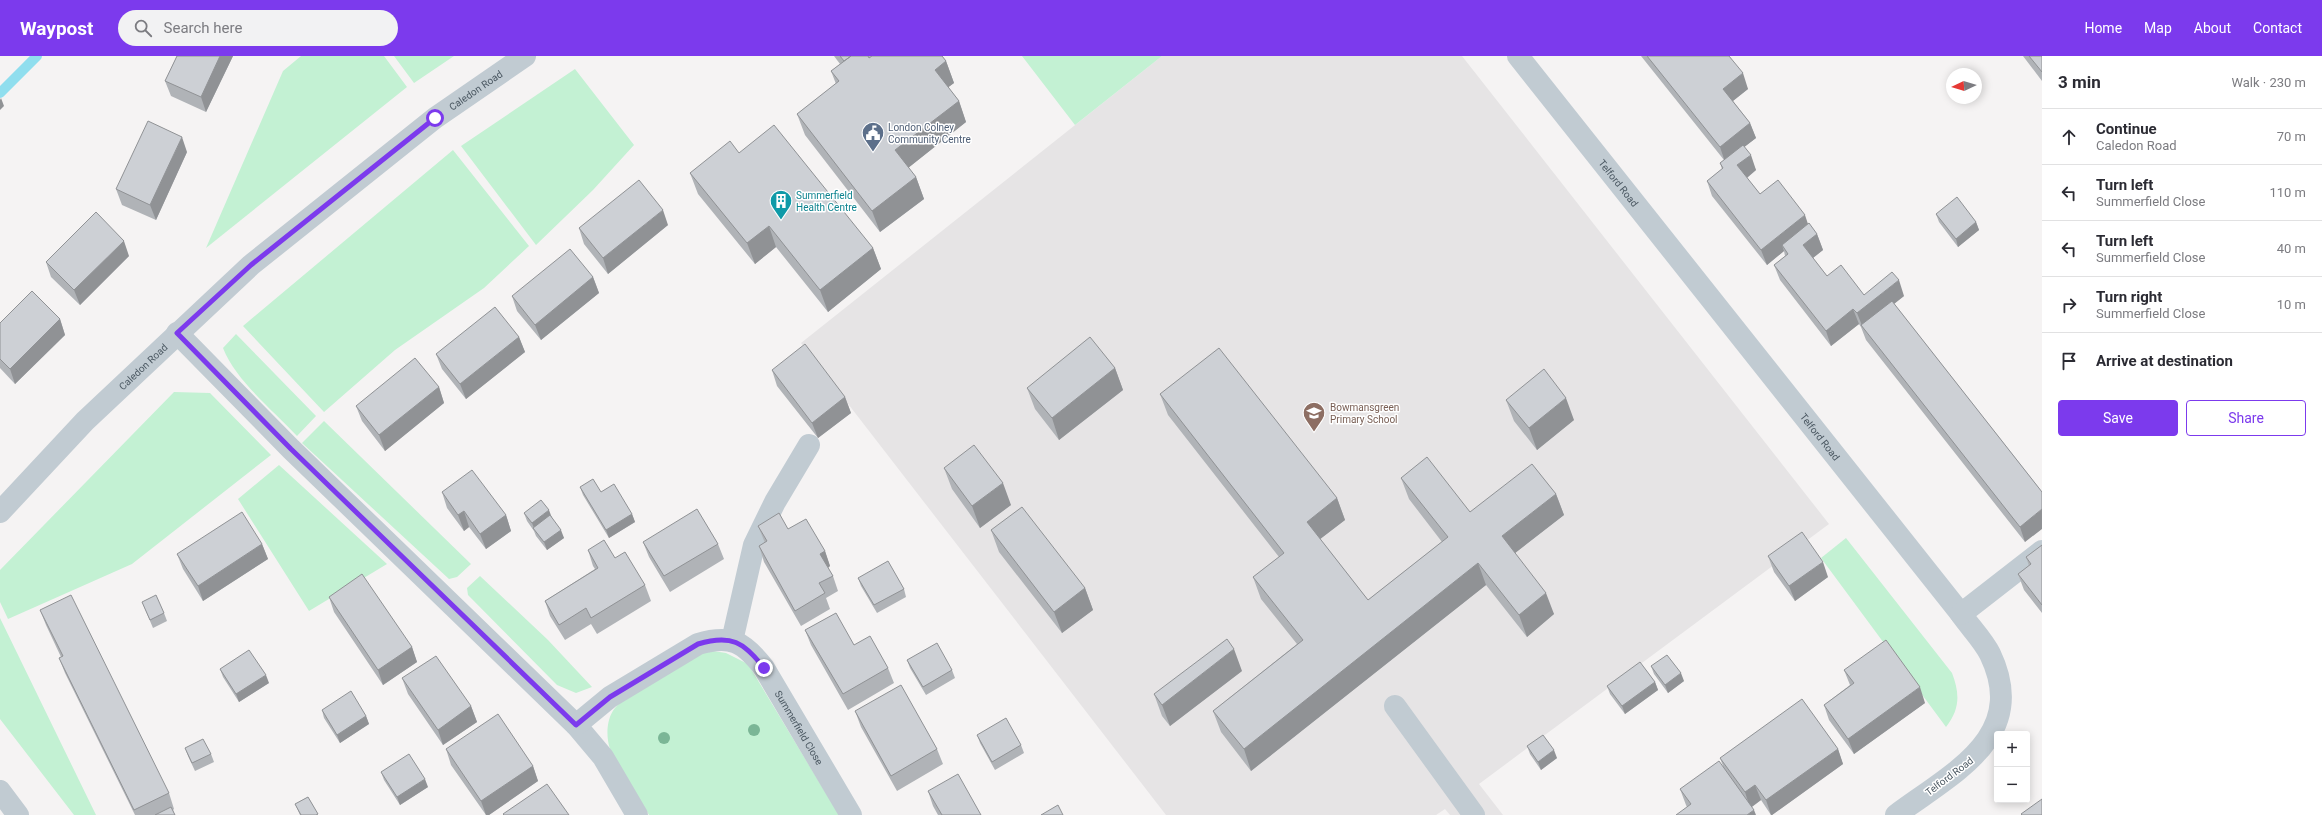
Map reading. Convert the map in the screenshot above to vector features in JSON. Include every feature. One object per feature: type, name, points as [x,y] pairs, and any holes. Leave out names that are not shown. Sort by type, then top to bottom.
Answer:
[{"type":"street","name":"Caledon Road","points":[[0,512],[85,422],[177,333],[251,265],[423,128],[525,56]]},
{"type":"street","name":"Telford Road","points":[[1518,56],[1961,614],[1989,653],[2000,681],[2001,704],[1994,729],[1978,754],[1896,815]]},
{"type":"street","points":[[177,333],[291,449],[576,725],[603,757],[638,815]]},
{"type":"street","points":[[732,641],[754,545],[775,502],[809,445]]},
{"type":"street","points":[[1961,614],[2042,551]]},
{"type":"street","name":"Summerfield Close","points":[[576,725],[610,697],[698,644],[713,639],[741,643],[753,653],[764,668],[851,815]]},
{"type":"street","points":[[1394,706],[1474,815]]},
{"type":"street","points":[[0,791],[18,815]]},
{"type":"shaded area","name":"Bowmansgreen Primary School","points":[[1162,56],[1462,56],[1829,524],[1479,784],[1503,815],[1450,815],[1445,809],[1436,815],[1166,815],[801,343]]},
{"type":"green space","points":[[301,56],[384,56],[407,87],[206,248],[283,71]]},
{"type":"green space","points":[[394,56],[454,56],[414,83]]},
{"type":"green space","points":[[1022,56],[1162,56],[1075,125]]},
{"type":"green space","points":[[575,69],[634,145],[593,190],[536,245],[461,146]]},
{"type":"green space","points":[[453,150],[529,246],[484,288],[395,350],[324,412],[243,326]]},
{"type":"green space","points":[[236,334],[316,416],[297,436],[256,395],[229,360],[223,348]]},
{"type":"green space","points":[[174,392],[210,393],[271,455],[132,564],[8,619],[0,602],[0,570]]},
{"type":"green space","points":[[324,421],[471,564],[457,577],[449,579],[302,443]]},
{"type":"green space","points":[[279,465],[387,564],[309,611],[238,499]]},
{"type":"green space","points":[[1846,538],[1952,673],[1955,681],[1957,701],[1954,714],[1946,727],[1821,558]]},
{"type":"green space","points":[[480,576],[548,640],[592,687],[576,693],[557,685],[468,595],[467,588]]},
{"type":"green space","points":[[0,618],[96,815],[74,815],[0,719]]},
{"type":"green space","points":[[713,651],[726,653],[748,664],[839,815],[649,815],[610,749],[607,734],[610,717],[615,708],[622,701],[643,686],[703,652]]},
{"type":"building","points":[[177,56],[220,56],[201,97],[165,81]]},
{"type":"building","points":[[840,56],[851,56],[844,61]]},
{"type":"building","name":"London Colney Community Centre","points":[[851,56],[868,56],[869,58],[872,56],[942,56],[946,61],[935,70],[959,101],[895,150],[916,177],[872,211],[797,114],[839,81],[831,71]]},
{"type":"building","points":[[1647,56],[1729,56],[1743,73],[1723,89],[1750,123],[1720,147]]},
{"type":"building","points":[[2029,56],[2042,56],[2042,72]]},
{"type":"building","points":[[148,121],[182,137],[150,205],[116,189]]},
{"type":"building","name":"Summerfield Health Centre","points":[[774,125],[873,248],[820,290],[769,226],[747,243],[690,173],[730,141],[739,153]]},
{"type":"building","points":[[1743,145],[1751,155],[1737,165],[1760,194],[1778,180],[1805,215],[1761,250],[1707,181],[1723,168],[1720,163]]},
{"type":"building","points":[[639,180],[663,210],[603,258],[579,228]]},
{"type":"building","points":[[1957,197],[1976,222],[1956,239],[1936,214]]},
{"type":"building","points":[[96,212],[124,241],[74,290],[46,262]]},
{"type":"building","points":[[1809,223],[1817,234],[1803,245],[1827,276],[1841,265],[1864,295],[1892,272],[1899,280],[1857,313],[1853,309],[1826,331],[1774,265],[1788,254],[1782,245]]},
{"type":"building","points":[[570,249],[593,277],[535,325],[512,296]]},
{"type":"building","points":[[32,291],[60,319],[10,369],[0,359],[0,323]]},
{"type":"building","points":[[1892,301],[2042,492],[2042,509],[2020,527],[1861,325]]},
{"type":"building","points":[[495,307],[519,337],[460,384],[436,354]]},
{"type":"building","points":[[1090,337],[1115,368],[1052,418],[1027,388]]},
{"type":"building","points":[[805,344],[845,397],[812,423],[772,370]]},
{"type":"building","points":[[1219,348],[1337,498],[1307,522],[1368,600],[1448,537],[1401,478],[1427,457],[1470,512],[1532,464],[1556,494],[1502,536],[1546,593],[1519,615],[1478,563],[1244,749],[1213,711],[1303,640],[1253,577],[1284,553],[1160,394]]},
{"type":"building","points":[[415,358],[439,387],[379,435],[356,406]]},
{"type":"building","points":[[1544,369],[1566,398],[1529,428],[1506,400]]},
{"type":"building","points":[[974,445],[1003,483],[972,506],[944,468]]},
{"type":"building","points":[[472,470],[506,515],[480,534],[464,511],[458,515],[442,492]]},
{"type":"building","points":[[593,479],[601,492],[614,484],[632,514],[606,530],[580,487]]},
{"type":"building","points":[[541,500],[549,510],[532,523],[524,513]]},
{"type":"building","points":[[1022,507],[1085,588],[1054,612],[991,530]]},
{"type":"building","points":[[697,509],[718,544],[664,576],[643,542]]},
{"type":"building","points":[[242,512],[262,544],[198,586],[177,554]]},
{"type":"building","points":[[779,513],[788,529],[806,519],[825,551],[820,554],[833,576],[819,583],[825,593],[795,611],[759,546],[767,541],[758,526]]},
{"type":"building","points":[[550,515],[561,530],[544,542],[533,528]]},
{"type":"building","points":[[1802,532],[1823,562],[1789,586],[1768,556]]},
{"type":"building","points":[[604,540],[615,558],[625,552],[645,585],[591,618],[586,608],[559,625],[545,601],[598,568],[588,550]]},
{"type":"building","points":[[2042,545],[2042,605],[2018,574],[2031,564],[2026,557]]},
{"type":"building","points":[[888,561],[904,589],[874,605],[858,578]]},
{"type":"building","points":[[362,574],[412,647],[378,670],[329,597]]},
{"type":"building","points":[[71,595],[169,793],[134,810],[59,658],[63,656],[40,610]]},
{"type":"building","points":[[156,595],[164,613],[150,620],[142,602]]},
{"type":"building","points":[[836,613],[854,645],[870,636],[888,668],[843,694],[805,630]]},
{"type":"building","points":[[1227,639],[1234,649],[1162,705],[1154,694]]},
{"type":"building","points":[[1886,640],[1920,687],[1848,739],[1824,705],[1854,683],[1844,670]]},
{"type":"building","points":[[937,643],[952,670],[923,687],[907,660]]},
{"type":"building","points":[[249,650],[266,675],[236,694],[220,669]]},
{"type":"building","points":[[1667,655],[1681,673],[1665,685],[1651,666]]},
{"type":"building","points":[[436,656],[471,706],[438,730],[402,678]]},
{"type":"building","points":[[1640,662],[1655,682],[1622,706],[1607,686]]},
{"type":"building","points":[[901,685],[937,749],[891,776],[855,711]]},
{"type":"building","points":[[351,691],[366,716],[337,735],[322,710]]},
{"type":"building","points":[[1802,699],[1838,749],[1766,800],[1755,785],[1745,792],[1720,758]]},
{"type":"building","points":[[498,714],[533,766],[481,801],[446,749]]},
{"type":"building","points":[[1006,718],[1021,745],[992,762],[977,735]]},
{"type":"building","points":[[1543,735],[1554,750],[1538,762],[1527,746]]},
{"type":"building","points":[[203,739],[211,754],[192,763],[185,748]]},
{"type":"building","points":[[409,754],[425,779],[397,797],[381,772]]},
{"type":"building","points":[[1719,761],[1754,810],[1747,815],[1676,815],[1691,804],[1680,789]]},
{"type":"building","points":[[958,774],[981,815],[942,815],[928,791]]},
{"type":"building","points":[[547,784],[569,815],[503,814]]},
{"type":"building","points":[[308,797],[318,814],[301,815],[295,804]]},
{"type":"building","points":[[2042,799],[2042,815],[2021,814]]},
{"type":"building","points":[[1058,805],[1063,815],[1041,815]]},
{"type":"building","points":[[171,807],[175,815],[155,815]]},
{"type":"waterway","points":[[0,93],[37,56]]},
{"type":"place","name":"London Colney Community Centre","points":[[873,152]]},
{"type":"place","name":"Summerfield Health Centre","points":[[781,220]]},
{"type":"place","name":"Bowmansgreen Primary School","points":[[1314,432]]},
{"type":"route","points":[[435,118],[251,265],[177,333],[291,449],[576,725],[610,697],[698,644],[713,639],[726,639],[741,643],[753,653],[764,668]]}]
